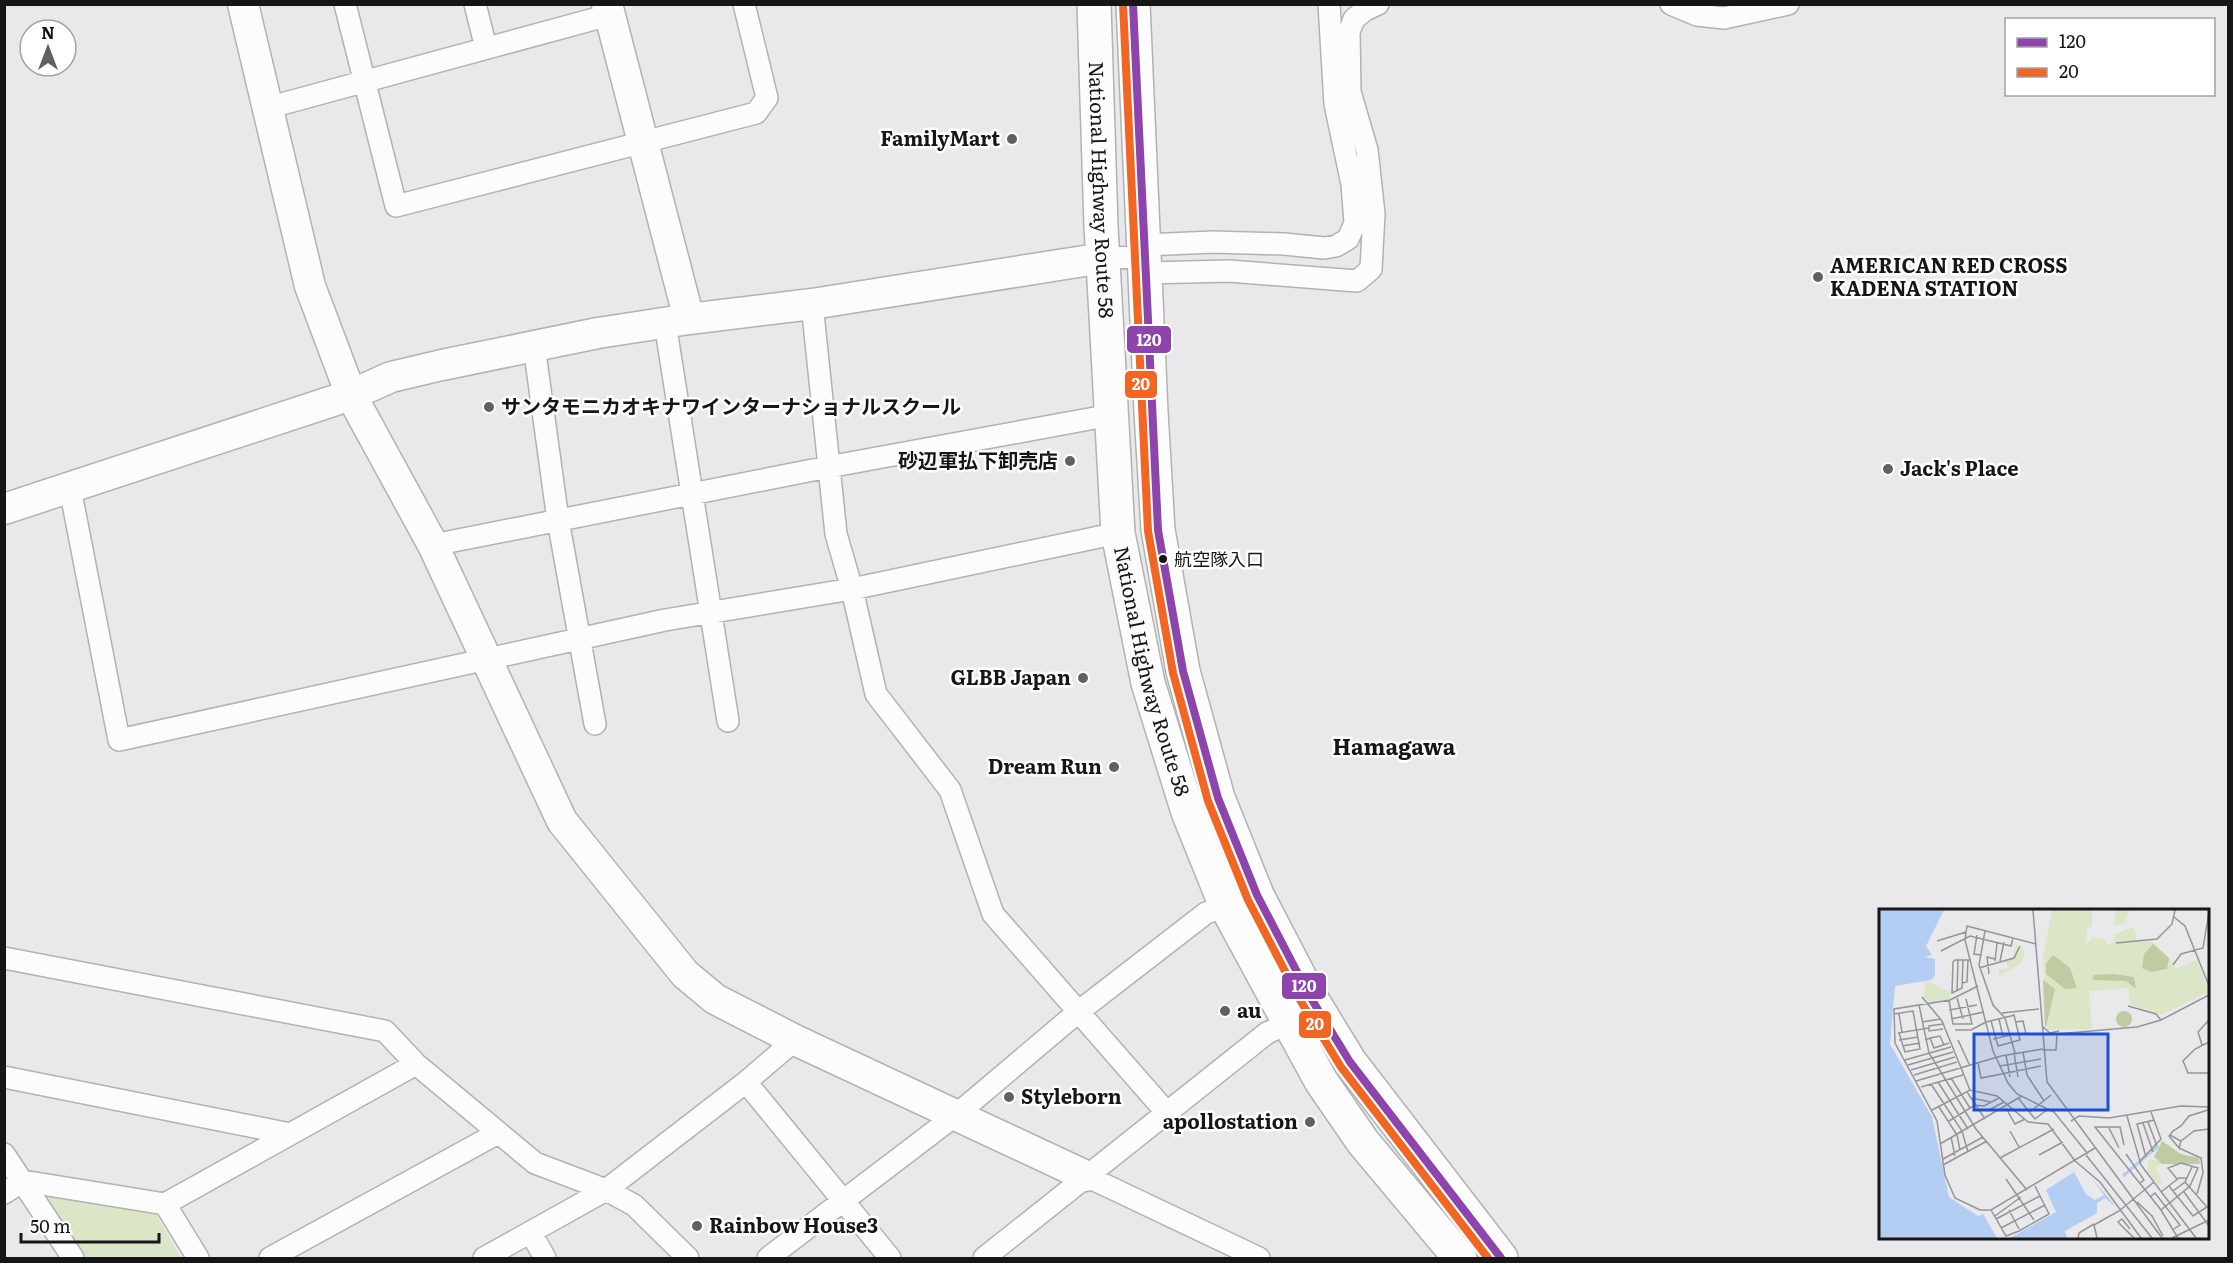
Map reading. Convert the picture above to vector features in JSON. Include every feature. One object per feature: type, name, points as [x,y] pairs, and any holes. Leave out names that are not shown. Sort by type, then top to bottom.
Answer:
[{"type":"highway","name":"National Highway Route 58","points":[[1094,4],[1103,258],[1118,534],[1148,683],[1188,812],[1226,906],[1289,1023],[1321,1081],[1363,1142],[1461,1258]]},
{"type":"highway","name":"National Highway Route 58","points":[[1133,4],[1158,530],[1183,671],[1218,798],[1257,895],[1309,994],[1350,1062],[1501,1258]]},
{"type":"street","points":[[243,4],[310,286],[351,395],[433,545],[489,660],[562,821],[685,974],[715,999],[795,1040],[1086,1176],[1227,1252],[1259,1258]]},
{"type":"street","points":[[345,4],[396,206],[756,113],[767,98],[744,4]]},
{"type":"street","points":[[475,4],[486,48]]},
{"type":"street","points":[[1145,258],[1213,242],[1284,244],[1324,248],[1336,246],[1348,239],[1355,223],[1352,184],[1335,104],[1329,4]]},
{"type":"street","points":[[4,509],[351,395],[390,378],[534,346],[677,321],[812,304],[1103,258],[1145,258],[1229,270],[1357,281],[1371,269],[1374,214],[1367,150],[1350,92],[1349,32],[1353,19],[1378,4]]},
{"type":"street","points":[[1671,4],[1697,15],[1724,18],[1788,4]]},
{"type":"street","points":[[267,108],[486,48],[608,10],[642,141],[677,321],[691,494],[728,721]]},
{"type":"street","points":[[812,304],[836,534],[852,589],[876,694],[950,790],[993,914],[1167,1113]]},
{"type":"street","points":[[534,346],[558,520],[595,724]]},
{"type":"street","points":[[433,545],[828,467],[1111,415]]},
{"type":"street","points":[[70,488],[119,740],[665,620],[852,589],[1118,534]]},
{"type":"street","points":[[768,1258],[956,1115],[1078,1012],[1206,913],[1226,906]]},
{"type":"street","points":[[4,958],[385,1031],[416,1064],[535,1163],[606,1191],[634,1205],[688,1258]]},
{"type":"street","points":[[984,1258],[1267,1033],[1289,1023]]},
{"type":"street","points":[[484,1258],[606,1191],[746,1082],[795,1040]]},
{"type":"street","points":[[14,1187],[165,1204],[416,1064]]},
{"type":"street","points":[[4,1077],[290,1134]]},
{"type":"street","points":[[746,1082],[890,1258]]},
{"type":"street","points":[[270,1258],[498,1133]]},
{"type":"street","points":[[4,1154],[14,1187],[73,1258]]},
{"type":"street","points":[[165,1204],[198,1258]]},
{"type":"street","points":[[531,1233],[545,1258]]},
{"type":"green space","points":[[49,1192],[156,1214],[181,1258],[80,1258],[43,1201]]},
{"type":"transit line","name":"20","points":[[1123,4],[1148,531],[1173,673],[1208,801],[1248,900],[1300,1000],[1341,1067],[1488,1258]]},
{"type":"transit line","name":"120","points":[[1133,4],[1158,530],[1183,671],[1218,798],[1257,895],[1309,995],[1350,1062],[1501,1258]]},
{"type":"place","name":"FamilyMart","points":[[1012,139]]},
{"type":"place","name":"AMERICAN RED CROSS KADENA STATION","points":[[1818,277]]},
{"type":"place","name":"サンタモニカオキナワインターナショナルスクール","points":[[489,407]]},
{"type":"place","name":"砂辺軍払下卸売店","points":[[1070,461]]},
{"type":"place","name":"Jack's Place","points":[[1888,469]]},
{"type":"place","name":"航空隊入口","points":[[1163,559]]},
{"type":"place","name":"GLBB Japan","points":[[1083,678]]},
{"type":"place","name":"Dream Run","points":[[1114,767]]},
{"type":"place","name":"au","points":[[1225,1011]]},
{"type":"place","name":"Styleborn","points":[[1009,1097]]},
{"type":"place","name":"apollostation","points":[[1310,1122]]},
{"type":"place","name":"Rainbow House3","points":[[697,1226]]},
{"type":"district","name":"Hamagawa","points":[[1394,747]]}]
